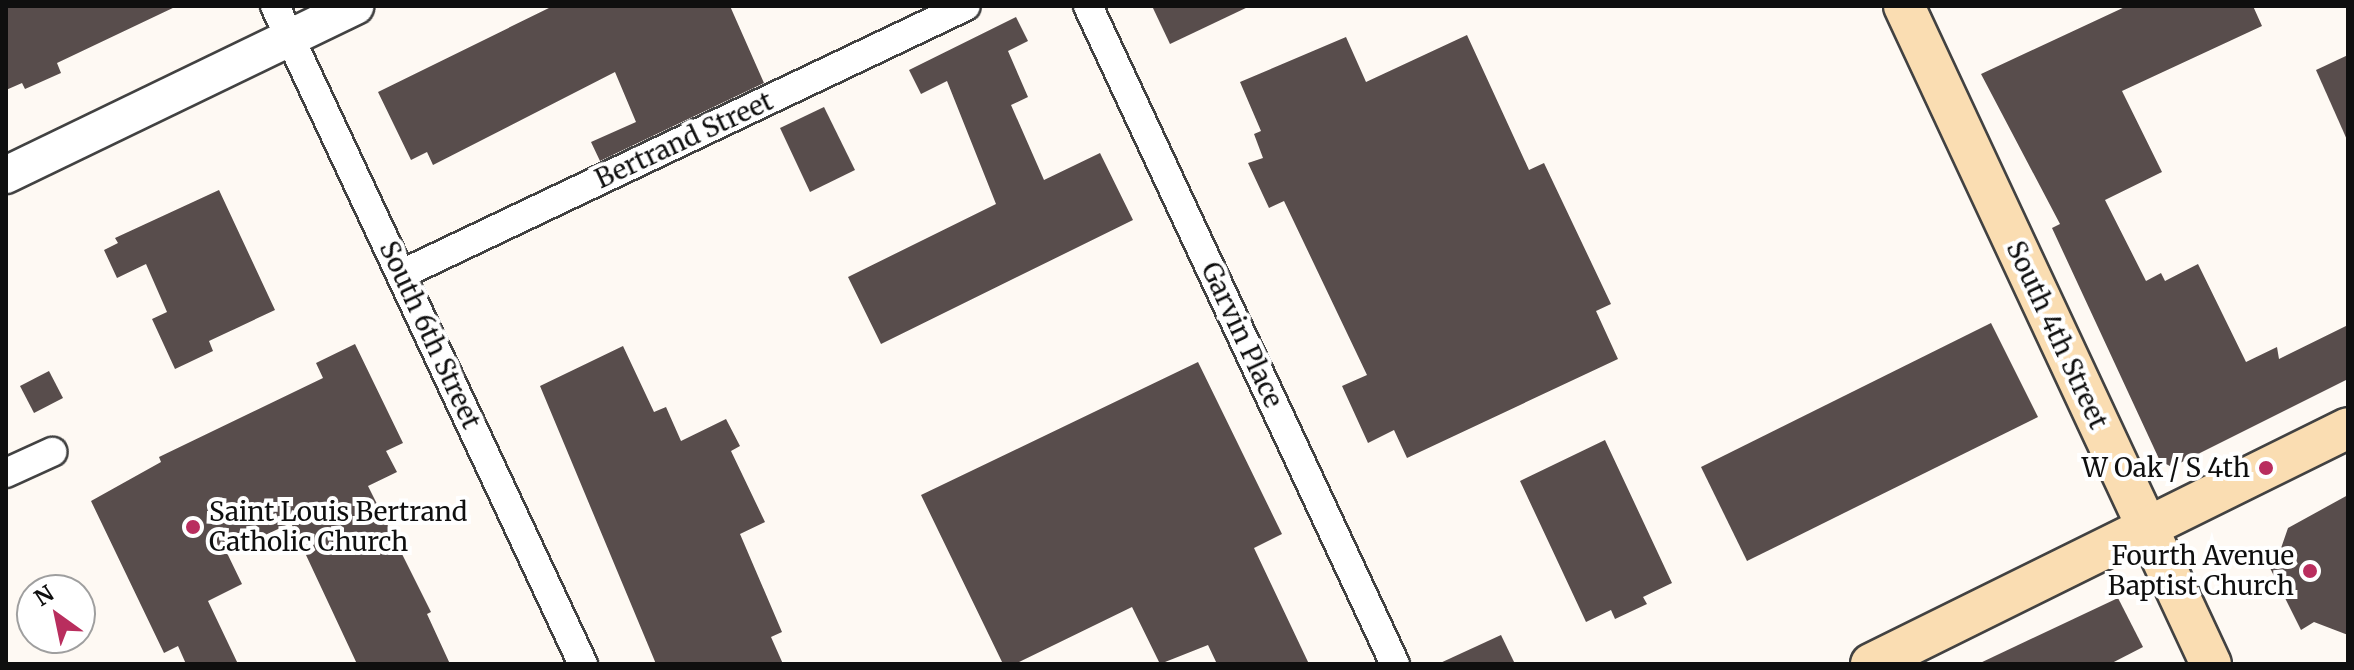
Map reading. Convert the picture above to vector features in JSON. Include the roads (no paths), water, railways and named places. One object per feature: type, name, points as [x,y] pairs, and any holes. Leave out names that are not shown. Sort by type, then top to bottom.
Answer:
[{"type":"main road","name":"South 4th Street","points":[[1904,6],[2211,664]]},
{"type":"main road","points":[[1871,664],[2348,428]]},
{"type":"street","points":[[6,175],[282,22],[355,6]]},
{"type":"street","name":"Bertrand Street","points":[[402,274],[966,6]]},
{"type":"street","name":"Garvin Place","points":[[1088,6],[1395,664]]},
{"type":"street","name":"South 6th Street","points":[[282,22],[583,664]]},
{"type":"street","points":[[6,473],[52,452]]},
{"type":"place","name":"W Oak / S 4th","points":[[2266,468]]},
{"type":"place","name":"Saint Louis Bertrand Catholic Church","points":[[193,527]]},
{"type":"place","name":"Fourth Avenue Baptist Church","points":[[2310,571]]}]
